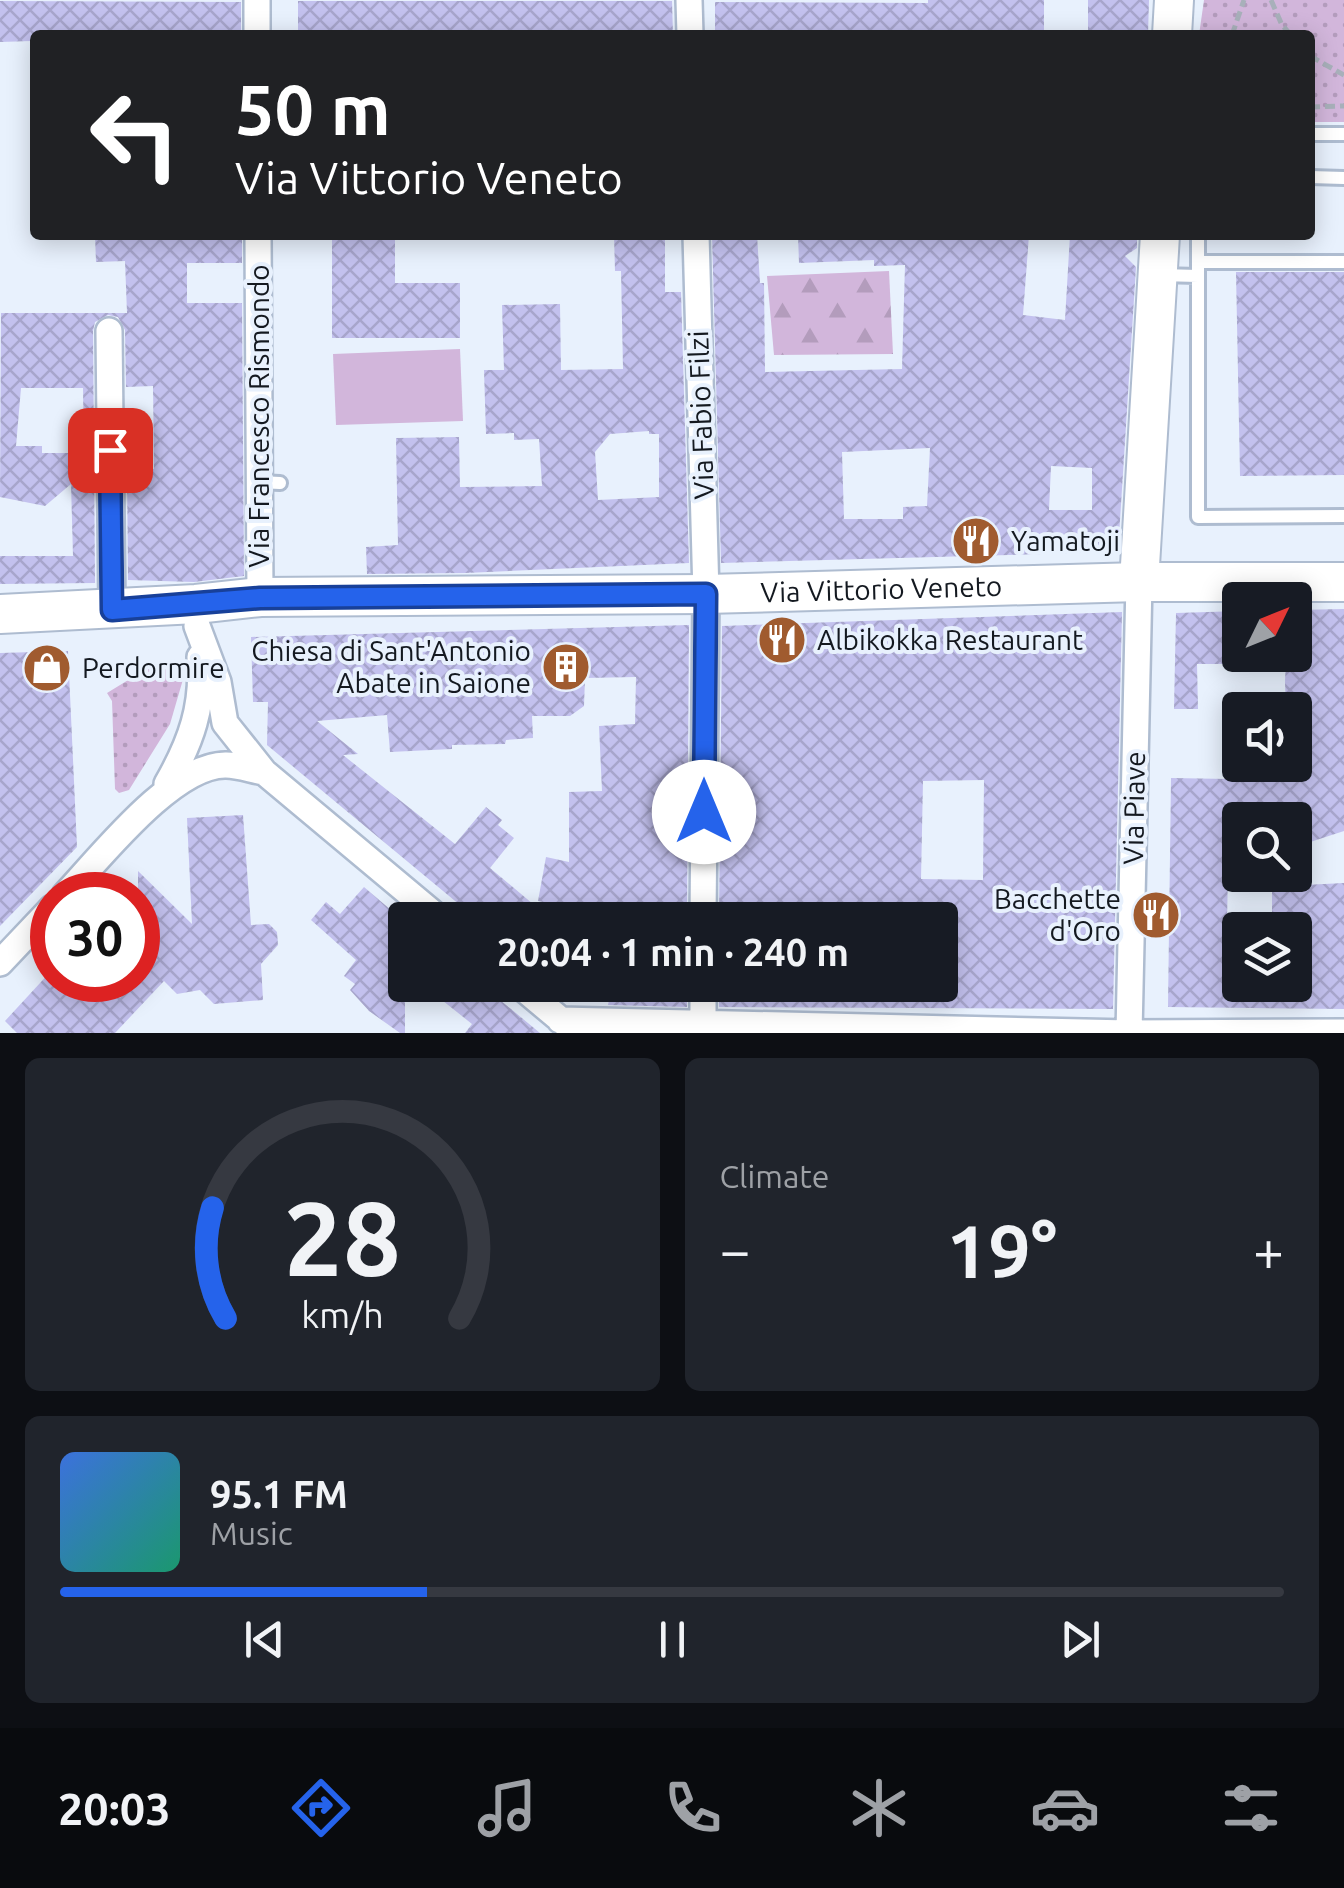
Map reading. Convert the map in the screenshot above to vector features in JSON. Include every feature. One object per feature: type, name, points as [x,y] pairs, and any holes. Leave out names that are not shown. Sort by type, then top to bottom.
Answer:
[{"type":"main road","points":[[1172,30],[1174,0]]},
{"type":"main road","points":[[1140,582],[1160,240]]},
{"type":"main road","name":"Via Vittorio Veneto","points":[[0,614],[112,610],[197,615],[260,598],[706,594],[1140,582],[1344,582]]},
{"type":"street","points":[[257,0],[257,30]]},
{"type":"street","points":[[690,0],[690,30]]},
{"type":"street","name":"Via Francesco Rismondo","points":[[258,240],[270,482],[260,598]]},
{"type":"street","name":"Via Fabio Filzi","points":[[696,240],[706,594],[704,902]]},
{"type":"street","points":[[109,330],[112,610]]},
{"type":"street","name":"Via Piave","points":[[1129,1033],[1140,582]]},
{"type":"street","points":[[197,615],[218,682],[225,723],[264,772],[419,902]]},
{"type":"street","points":[[162,793],[188,749],[199,714],[202,681],[197,615]]},
{"type":"street","points":[[87,872],[162,793],[193,771],[224,764],[264,772]]},
{"type":"street","points":[[0,963],[30,931]]},
{"type":"street","points":[[539,1002],[568,1026],[1344,1032]]},
{"type":"street","points":[[703,1002],[703,1029]]},
{"type":"lane","points":[[1315,134],[1344,134]]},
{"type":"lane","points":[[1315,176],[1344,178]]},
{"type":"lane","points":[[1198,240],[1198,517],[1344,516]]},
{"type":"lane","points":[[1158,275],[1198,269],[1344,262]]},
{"type":"path","points":[[1234,30],[1244,0]]},
{"type":"path","points":[[1272,0],[1286,30]]},
{"type":"path","points":[[1315,59],[1344,75]]},
{"type":"path","points":[[1315,107],[1344,106]]},
{"type":"green space","points":[[1204,0],[1344,0],[1344,122],[1315,122],[1315,30],[1200,30]]},
{"type":"green space","points":[[889,271],[893,354],[774,355],[767,276]]},
{"type":"green space","points":[[460,349],[463,421],[336,425],[333,354]]},
{"type":"green space","points":[[156,663],[167,663],[184,676],[170,724],[129,790],[119,793],[115,789],[112,701],[107,693]]},
{"type":"building","points":[[1044,0],[1044,30],[715,30],[715,2]]},
{"type":"building","points":[[1088,0],[1149,0],[1148,30],[1088,30]]},
{"type":"building","points":[[0,1],[241,2],[241,30],[30,30],[30,41],[0,42]]},
{"type":"building","points":[[298,1],[672,1],[673,30],[298,30]]},
{"type":"building","points":[[95,240],[242,240],[242,263],[187,263],[187,303],[242,303],[244,576],[194,582],[128,580],[127,470],[154,469],[153,386],[126,387],[125,330],[118,317],[108,315],[95,322],[93,331],[95,583],[0,584],[0,556],[73,556],[71,484],[45,506],[0,497],[1,313],[127,313],[125,261],[96,262]],"holes":[[[21,388],[83,388],[84,453],[42,453],[42,446],[16,446]]]},
{"type":"building","points":[[332,240],[395,240],[395,283],[460,283],[460,338],[332,338]]},
{"type":"building","points":[[614,240],[665,240],[665,292],[681,292],[689,563],[367,574],[366,547],[398,545],[396,438],[459,437],[460,487],[542,486],[539,439],[514,440],[514,433],[486,434],[484,370],[504,370],[502,305],[560,304],[561,370],[623,369],[621,271],[615,271]],"holes":[[[610,434],[659,434],[659,497],[598,500],[595,452]]]},
{"type":"building","points":[[712,240],[757,240],[760,283],[764,283],[765,372],[902,369],[905,265],[874,266],[874,260],[799,263],[798,240],[1029,240],[1023,315],[1065,320],[1070,240],[1137,240],[1137,248],[1125,256],[1136,267],[1118,552],[721,563]],"holes":[[[930,448],[927,506],[903,507],[903,519],[844,519],[842,452]],[[1051,466],[1092,468],[1092,510],[1049,510]]]},
{"type":"building","points":[[1236,272],[1344,272],[1344,475],[1240,476]]},
{"type":"building","points":[[1344,609],[1344,831],[1312,841],[1312,802],[1222,802],[1222,892],[1228,892],[1227,912],[1222,912],[1222,1002],[1312,1002],[1312,912],[1272,912],[1272,892],[1312,892],[1312,885],[1344,883],[1344,1009],[1168,1007],[1171,778],[1312,782],[1312,692],[1285,692],[1285,682],[1285,672],[1312,672],[1312,610]]},
{"type":"building","points":[[1122,612],[1113,1009],[719,1007],[719,1002],[958,1002],[958,902],[719,902],[722,626]],"holes":[[[984,780],[983,880],[921,879],[923,781]]]},
{"type":"building","points":[[1222,612],[1222,664],[1197,664],[1198,709],[1174,709],[1176,613]]},
{"type":"building","points":[[689,625],[687,902],[538,901],[546,857],[569,862],[569,792],[602,791],[599,726],[635,724],[636,677],[585,678],[584,706],[570,716],[532,716],[533,738],[506,740],[505,744],[390,752],[387,715],[317,721],[358,754],[343,755],[455,844],[486,807],[502,820],[498,825],[514,838],[490,868],[531,902],[456,902],[267,745],[268,702],[253,702],[251,637]]},
{"type":"building","points":[[68,651],[77,847],[53,872],[30,872],[30,895],[0,926],[0,653]]},
{"type":"building","points":[[243,815],[251,925],[269,924],[277,932],[278,945],[261,964],[263,1000],[214,1004],[200,990],[177,994],[164,981],[160,985],[160,893],[192,924],[187,818]]},
{"type":"building","points":[[364,887],[388,907],[388,1002],[405,1002],[405,1033],[369,1011],[350,990],[355,984],[344,976],[356,960],[311,920],[326,902],[340,914]]},
{"type":"building","points":[[30,994],[30,1002],[144,1002],[115,1033],[17,1033],[5,1021]]},
{"type":"building","points":[[444,1002],[503,1002],[540,1033],[465,1033],[472,1024]]},
{"type":"building","points":[[609,1002],[687,1002],[687,1007],[608,1005]]},
{"type":"place","name":"Yamatoji","points":[[976,541]]},
{"type":"place","name":"Albikokka Restaurant","points":[[782,640]]},
{"type":"place","name":"Chiesa di Sant'Antonio Abate in Saione","points":[[566,667]]},
{"type":"place","name":"Perdormire","points":[[47,668]]},
{"type":"place","name":"Bacchette d'Oro","points":[[1156,915]]},
{"type":"route","points":[[110,450],[112,610],[260,598],[706,594],[704,812]]}]
